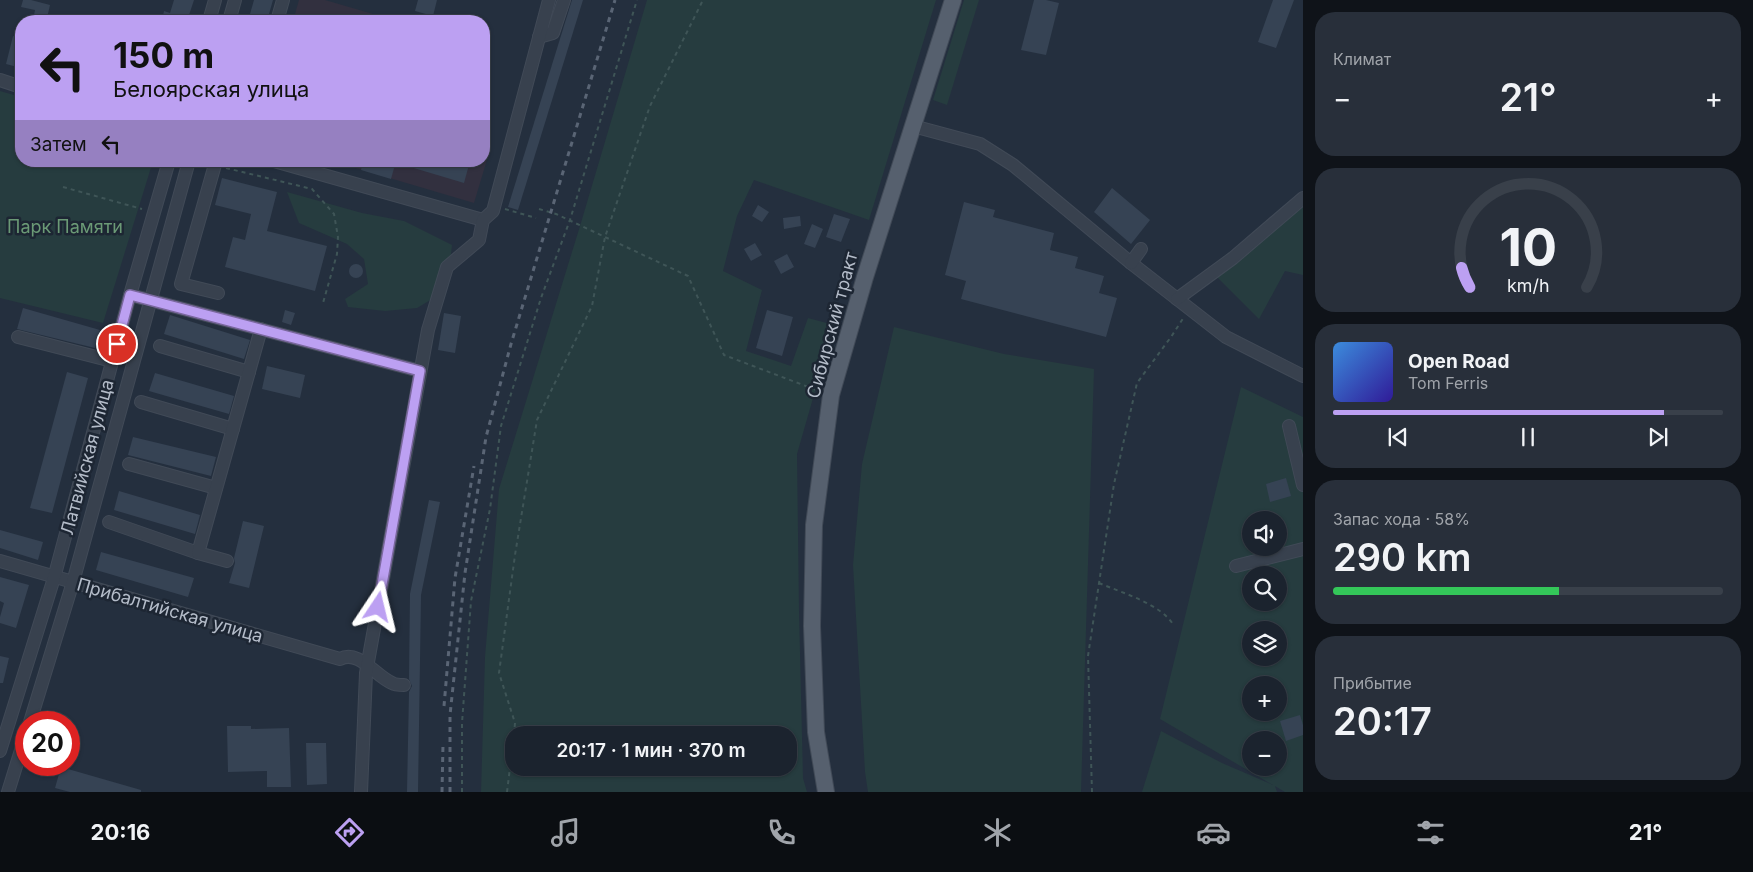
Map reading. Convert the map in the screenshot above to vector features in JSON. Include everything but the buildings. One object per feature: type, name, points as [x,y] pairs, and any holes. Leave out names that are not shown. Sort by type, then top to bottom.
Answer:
[{"type":"main road","name":"Сибирский тракт","points":[[826,792],[816,732],[812,626],[814,525],[831,395],[864,277],[953,0]]},
{"type":"street","points":[[211,15],[215,0]]},
{"type":"street","points":[[231,15],[235,0]]},
{"type":"street","points":[[279,15],[283,0]]},
{"type":"street","points":[[361,792],[367,666],[428,330],[447,267],[479,240],[483,220],[493,211],[549,0]]},
{"type":"street","points":[[539,37],[553,34],[564,0]]},
{"type":"street","points":[[0,80],[15,85]]},
{"type":"street","points":[[913,126],[980,144],[1013,165],[1131,263],[1226,337],[1303,376]]},
{"type":"street","name":"Латвийская улица","points":[[0,751],[4,727],[54,578],[112,360],[167,167]]},
{"type":"street","name":"Латвийская улица","points":[[33,711],[73,582],[187,167]]},
{"type":"street","points":[[214,167],[181,284],[218,293]]},
{"type":"street","points":[[298,167],[483,220]]},
{"type":"street","points":[[1177,299],[1233,258],[1303,198]]},
{"type":"street","points":[[1131,263],[1141,249]]},
{"type":"street","points":[[130,295],[420,371]]},
{"type":"street","points":[[198,553],[261,329]]},
{"type":"street","points":[[18,337],[112,360]]},
{"type":"street","points":[[160,346],[249,372]]},
{"type":"street","points":[[141,402],[233,430]]},
{"type":"street","points":[[1289,426],[1303,485]]},
{"type":"street","points":[[129,464],[216,488]]},
{"type":"street","points":[[109,522],[198,553],[228,561]]},
{"type":"street","points":[[1236,566],[1303,549]]},
{"type":"street","name":"Прибалтийская улица","points":[[0,561],[340,659],[346,656],[354,657],[392,683],[404,685]]},
{"type":"street","points":[[8,792],[15,769]]},
{"type":"path","points":[[462,792],[462,723],[470,601],[490,509],[501,426],[540,298],[570,220],[636,0]]},
{"type":"path","points":[[515,726],[499,673],[537,420],[592,306],[605,237],[650,106],[703,0]]},
{"type":"path","points":[[230,167],[312,189],[334,214],[338,237],[337,254],[323,303]]},
{"type":"path","points":[[63,187],[144,210]]},
{"type":"path","points":[[493,211],[503,209],[536,218]]},
{"type":"path","points":[[539,209],[550,211],[688,276],[724,355],[821,392]]},
{"type":"path","points":[[1092,792],[1088,656],[1114,484],[1136,383],[1171,337],[1189,309]]},
{"type":"path","points":[[1099,583],[1154,607],[1170,618],[1174,626]]},
{"type":"path","points":[[507,792],[509,776]]},
{"type":"shaded area","points":[[299,0],[325,0],[376,15],[295,15]]},
{"type":"shaded area","points":[[352,167],[485,167],[474,203]]},
{"type":"green space","points":[[647,0],[936,0],[869,220],[754,180],[737,216],[723,271],[762,290],[746,351],[791,366],[808,318],[834,325],[797,454],[803,778],[807,792],[481,792],[485,657],[499,489]]},
{"type":"green space","points":[[964,0],[979,0],[947,105],[933,100]]},
{"type":"green space","name":"Парк Памяти","points":[[0,91],[15,95],[15,167],[151,167],[103,323],[0,298]]},
{"type":"green space","points":[[287,192],[362,213],[404,221],[452,245],[447,290],[417,308],[385,311],[348,307],[345,299],[368,284],[364,259],[347,244],[299,223]]},
{"type":"green space","points":[[1303,204],[1303,275],[1285,271],[1259,319],[1216,276]]},
{"type":"green space","points":[[894,327],[1004,354],[1094,369],[1081,792],[868,792],[865,772],[853,565],[862,464]]},
{"type":"green space","points":[[1241,387],[1303,417],[1303,792],[1285,792],[1275,786],[1277,792],[1142,792],[1161,731],[1242,772],[1242,776],[1252,776],[1273,785],[1258,776],[1287,776],[1287,731],[1242,731],[1242,767],[1160,719]]},
{"type":"railway","points":[[450,792],[450,715],[465,573],[486,437],[511,344],[615,0]]},
{"type":"railway","points":[[444,706],[455,578],[474,466]]},
{"type":"railway","points":[[442,792],[443,744]]},
{"type":"route","points":[[117,344],[130,295],[420,371],[378,607]]}]
